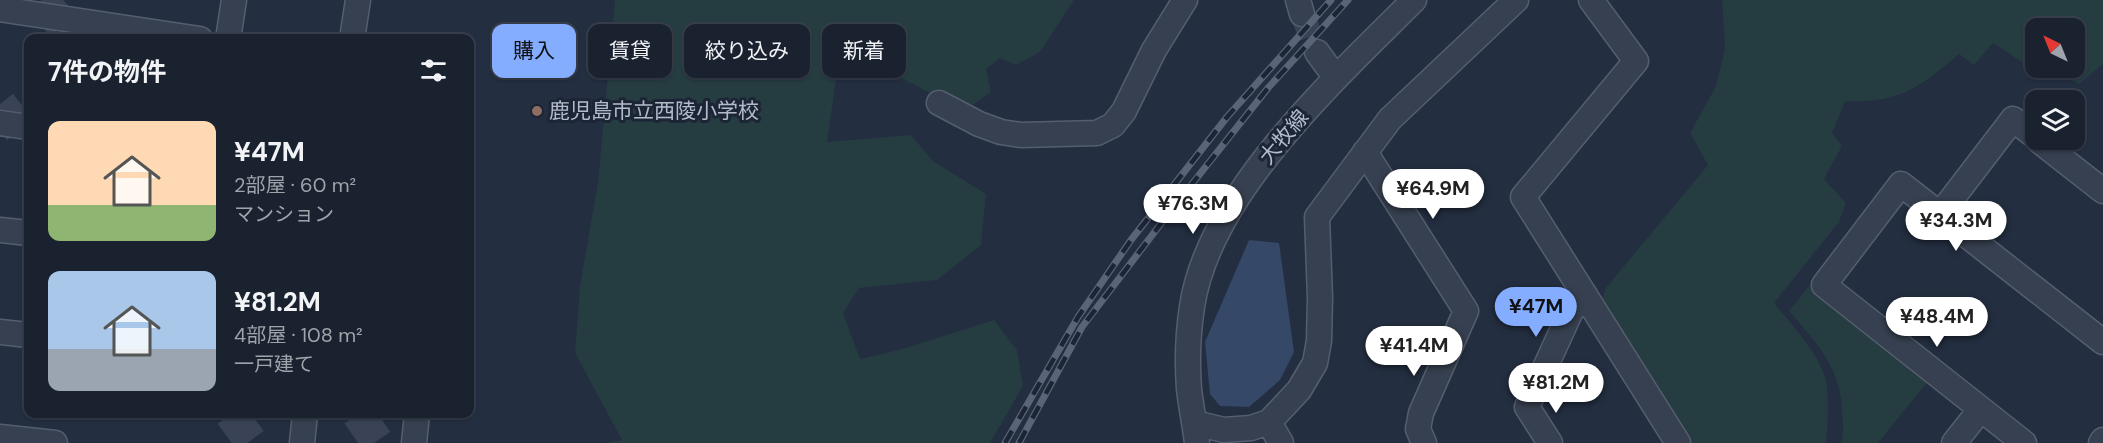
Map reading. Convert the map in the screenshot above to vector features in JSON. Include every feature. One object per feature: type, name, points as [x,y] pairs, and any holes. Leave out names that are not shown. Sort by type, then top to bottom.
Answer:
[{"type":"street","points":[[229,34],[234,0]]},
{"type":"street","points":[[353,34],[358,0]]},
{"type":"street","points":[[939,104],[1001,132],[1021,135],[1097,133],[1113,124],[1124,111],[1154,50],[1185,0]]},
{"type":"street","name":"大牧線","points":[[1196,433],[1189,388],[1189,332],[1192,304],[1200,272],[1213,240],[1251,178],[1300,117],[1414,0]]},
{"type":"street","points":[[1196,433],[1251,428],[1269,422],[1299,390],[1315,363],[1319,340],[1317,217],[1390,119],[1516,0]]},
{"type":"street","points":[[1591,0],[1636,61],[1523,197],[1678,443]]},
{"type":"street","points":[[0,9],[167,34]]},
{"type":"street","points":[[1317,51],[1336,78]]},
{"type":"street","points":[[1941,213],[2013,120],[2025,130]]},
{"type":"street","points":[[0,123],[24,126]]},
{"type":"street","points":[[2051,150],[2103,190]]},
{"type":"street","points":[[1365,152],[1466,311],[1421,413],[1418,429],[1425,443]]},
{"type":"street","points":[[2024,443],[1824,285],[1901,184],[1941,213],[2103,342]]},
{"type":"street","points":[[0,231],[24,233]]},
{"type":"street","points":[[1550,443],[1527,407],[1571,311],[1585,295]]},
{"type":"street","points":[[0,332],[24,335]]},
{"type":"street","points":[[1954,443],[1981,409]]},
{"type":"street","points":[[302,443],[305,418]]},
{"type":"street","points":[[414,443],[417,418]]},
{"type":"street","points":[[1269,422],[1281,443]]},
{"type":"street","points":[[0,437],[55,443]]},
{"type":"green space","points":[[615,0],[1074,0],[1040,52],[1016,65],[1000,58],[986,69],[991,92],[968,108],[901,78],[906,78],[906,24],[822,24],[822,78],[836,78],[827,142],[911,135],[933,161],[986,194],[981,245],[937,280],[859,288],[843,313],[860,359],[902,349],[994,320],[1017,350],[1023,386],[990,443],[606,443],[622,440],[575,353],[580,286],[598,182],[608,78],[672,78],[672,24],[613,24]]},
{"type":"green space","points":[[1722,0],[2103,0],[2103,64],[2079,84],[2068,78],[2085,78],[2085,18],[2025,18],[2025,64],[1993,43],[1974,65],[1959,54],[1932,76],[1908,91],[1880,100],[1845,101],[1832,133],[1842,146],[1824,179],[1846,203],[1839,222],[1774,303],[1810,348],[1825,377],[1828,401],[1826,443],[1691,443],[1602,301],[1605,289],[1708,165],[1690,133],[1716,86],[1725,48]]},
{"type":"green space","points":[[1809,286],[1929,380],[1878,443],[1841,443],[1843,419],[1841,396],[1832,368],[1817,344],[1789,311]]},
{"type":"water","points":[[1249,240],[1279,243],[1294,352],[1280,380],[1249,407],[1220,406],[1210,394],[1205,342]]},
{"type":"tunnel","points":[[42,0],[70,34]]},
{"type":"tunnel","points":[[1302,14],[1317,52]]},
{"type":"tunnel","points":[[0,104],[24,135]]},
{"type":"tunnel","points":[[234,418],[252,443]]},
{"type":"tunnel","points":[[361,418],[378,443]]},
{"type":"railway","points":[[1005,443],[1078,317],[1131,240],[1227,117],[1331,0]]},
{"type":"railway","points":[[1019,443],[1082,327],[1268,88],[1348,0]]},
{"type":"place","name":"鹿児島市立西陵小学校","points":[[537,111]]}]
